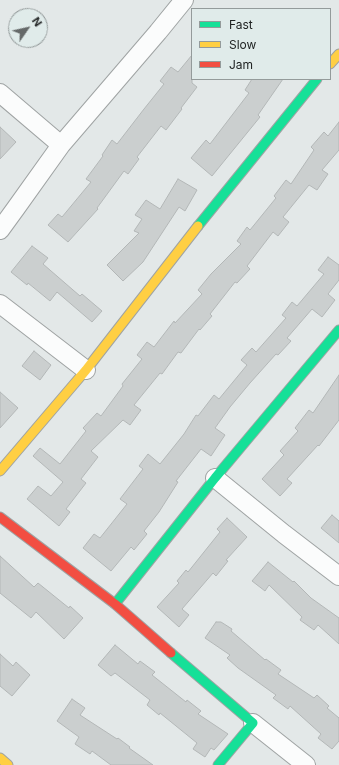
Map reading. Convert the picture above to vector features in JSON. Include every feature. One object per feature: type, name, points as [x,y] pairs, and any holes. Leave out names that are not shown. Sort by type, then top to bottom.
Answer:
[{"type":"street","points":[[0,230],[61,145],[184,0]]},
{"type":"street","points":[[331,63],[339,54]]},
{"type":"street","points":[[0,471],[86,370],[203,220],[316,80]]},
{"type":"street","points":[[0,93],[61,145]]},
{"type":"street","points":[[0,304],[86,370]]},
{"type":"street","points":[[116,604],[215,478],[339,330]]},
{"type":"street","points":[[215,478],[339,576]]},
{"type":"street","points":[[0,517],[116,604],[253,723],[306,765]]},
{"type":"street","points":[[218,765],[253,723]]},
{"type":"street","points":[[0,758],[8,765]]},
{"type":"building","points":[[191,56],[191,80],[197,87],[166,130],[161,126],[137,157],[139,159],[128,174],[124,171],[97,208],[98,209],[68,242],[48,225],[58,214],[62,217],[91,182],[86,179],[103,156],[102,155],[112,140],[117,144],[164,84],[160,81],[171,67],[178,72]]},
{"type":"building","points":[[251,80],[282,80],[258,115],[260,117],[212,176],[191,158],[206,140],[210,144],[249,93],[245,90]]},
{"type":"building","points":[[339,122],[339,150],[322,170],[328,174],[317,190],[309,185],[283,217],[289,222],[278,236],[273,232],[247,266],[250,269],[237,283],[235,282],[210,314],[212,316],[200,330],[199,329],[181,353],[178,352],[162,374],[160,373],[134,405],[141,410],[130,425],[123,420],[91,451],[98,457],[81,479],[86,483],[66,509],[70,512],[59,526],[27,499],[38,486],[51,496],[63,482],[33,456],[40,448],[60,464],[86,431],[83,428],[97,413],[101,416],[123,386],[122,384],[142,359],[137,355],[147,342],[154,347],[174,321],[175,323],[202,294],[198,290],[211,274],[241,244],[237,241],[247,227],[250,230],[276,198],[274,196],[286,180],[291,184],[314,150],[311,147],[324,132],[328,136]]},
{"type":"building","points":[[0,127],[16,142],[0,159]]},
{"type":"building","points":[[178,179],[197,190],[185,211],[179,207],[143,262],[123,281],[107,265],[139,233],[134,231],[142,219],[135,215],[146,200],[160,209]]},
{"type":"building","points":[[32,246],[48,258],[43,264],[80,296],[82,294],[102,311],[92,322],[57,292],[50,301],[28,283],[27,285],[11,272]]},
{"type":"building","points":[[328,257],[339,265],[339,280],[328,294],[335,300],[322,317],[312,309],[287,338],[291,341],[278,355],[276,354],[250,383],[215,428],[225,435],[211,456],[201,449],[176,481],[178,482],[159,512],[144,531],[147,534],[134,550],[131,547],[111,571],[83,548],[94,534],[100,538],[127,504],[120,499],[143,469],[139,466],[148,454],[160,464],[184,434],[196,415],[198,416],[214,395],[219,399],[247,365],[241,360],[252,348],[256,352],[286,318],[282,315],[292,302],[297,306],[324,274],[318,270]]},
{"type":"building","points":[[34,351],[51,365],[40,380],[22,366]]},
{"type":"building","points":[[339,375],[339,420],[319,446],[318,445],[287,479],[292,483],[280,496],[262,479],[284,455],[280,451],[298,431],[295,428],[309,410],[313,413]]},
{"type":"building","points":[[0,392],[18,408],[0,428]]},
{"type":"building","points":[[332,515],[339,521],[339,543],[321,528]]},
{"type":"building","points":[[227,518],[247,537],[226,560],[228,561],[216,576],[213,573],[182,609],[189,615],[179,627],[157,607],[179,583],[177,581],[186,570],[188,572],[220,532],[217,529]]},
{"type":"building","points":[[0,556],[34,587],[38,583],[69,608],[70,606],[83,618],[64,639],[36,612],[31,618],[0,593]]},
{"type":"building","points":[[268,562],[293,582],[294,581],[311,598],[339,618],[339,644],[318,625],[314,630],[300,620],[302,617],[269,585],[265,591],[252,581]]},
{"type":"building","points":[[216,622],[221,622],[232,629],[231,631],[265,660],[266,659],[281,670],[278,674],[314,698],[317,695],[329,706],[327,708],[339,718],[339,741],[332,749],[318,738],[321,734],[290,706],[288,709],[273,698],[276,695],[238,668],[227,658],[230,655],[205,638]]},
{"type":"building","points":[[115,645],[138,664],[140,661],[155,672],[152,675],[186,702],[187,700],[201,711],[198,714],[228,734],[214,750],[211,748],[205,757],[193,749],[197,743],[160,713],[159,715],[147,705],[150,700],[115,673],[111,676],[98,665]]},
{"type":"building","points":[[0,654],[13,666],[16,662],[30,675],[12,696],[0,686]]},
{"type":"building","points":[[72,699],[85,708],[80,715],[117,739],[118,738],[153,765],[111,765],[92,751],[90,754],[75,744],[79,737],[57,721]]},
{"type":"traffic: fast","points":[[198,226],[316,80]]},
{"type":"traffic: fast","points":[[115,604],[215,478],[339,330]]},
{"type":"traffic: fast","points":[[171,653],[253,723],[218,765]]},
{"type":"traffic: slow","points":[[331,63],[339,54]]},
{"type":"traffic: slow","points":[[0,471],[86,370],[198,226]]},
{"type":"traffic: slow","points":[[0,758],[8,765]]},
{"type":"traffic: jam","points":[[0,517],[115,604],[171,653]]}]
